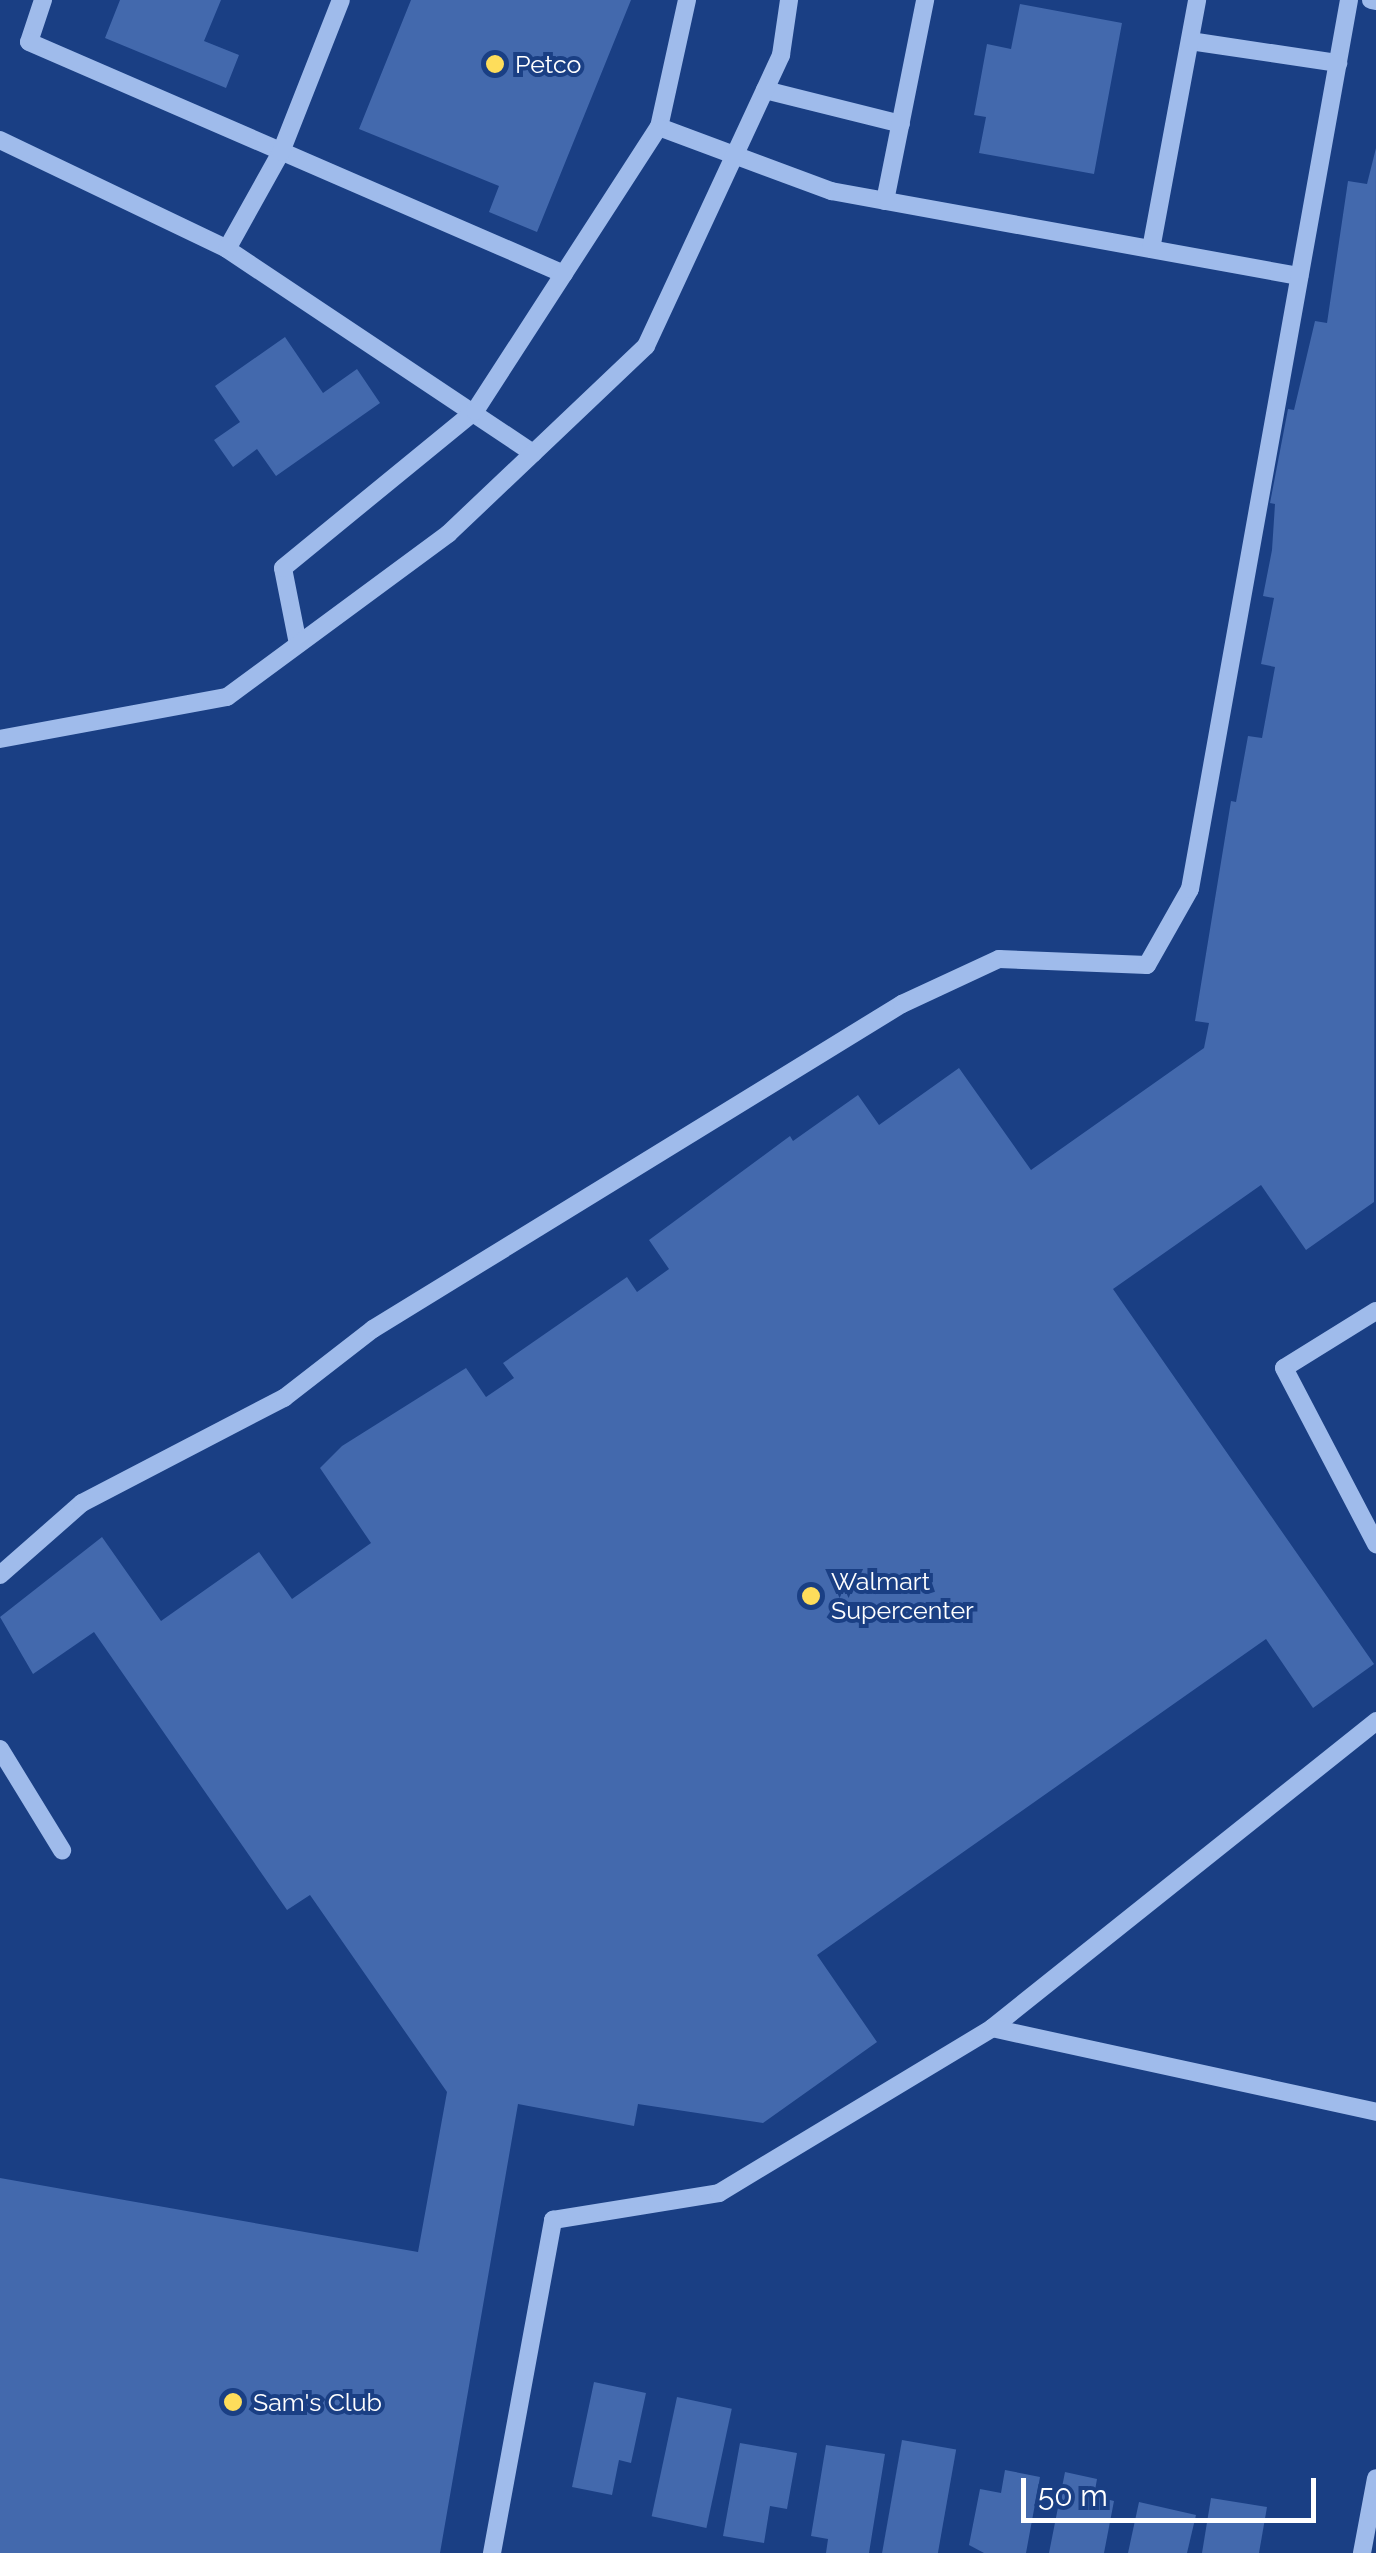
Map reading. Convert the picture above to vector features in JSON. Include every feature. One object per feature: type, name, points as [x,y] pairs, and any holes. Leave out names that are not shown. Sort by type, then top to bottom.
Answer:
[{"type":"street","points":[[43,0],[29,42],[564,274]]},
{"type":"street","points":[[227,250],[281,152],[341,0]]},
{"type":"street","points":[[298,644],[283,568],[475,411],[658,127],[687,0]]},
{"type":"street","points":[[0,739],[228,697],[448,534],[646,346],[781,55],[789,0]]},
{"type":"street","points":[[885,201],[925,0]]},
{"type":"street","points":[[1152,249],[1198,0]]},
{"type":"street","points":[[0,1576],[82,1503],[284,1398],[373,1329],[902,1004],[999,959],[1147,964],[1190,889],[1349,0]]},
{"type":"street","points":[[1190,41],[1338,63]]},
{"type":"street","points":[[765,90],[901,124]]},
{"type":"street","points":[[658,127],[831,191],[1299,276]]},
{"type":"street","points":[[0,140],[227,250],[475,411],[533,454]]},
{"type":"street","points":[[1376,1311],[1284,1368],[1376,1544]]},
{"type":"street","points":[[492,2553],[554,2220],[719,2193],[992,2028],[1376,1721]]},
{"type":"street","points":[[0,1750],[62,1850]]},
{"type":"street","points":[[992,2028],[1376,2112]]},
{"type":"street","points":[[1362,2553],[1376,2478]]},
{"type":"building","points":[[120,0],[221,0],[204,41],[239,55],[226,88],[105,38]]},
{"type":"building","name":"Petco","points":[[411,0],[631,0],[537,232],[489,212],[499,186],[359,129]]},
{"type":"building","points":[[1020,4],[1122,23],[1094,174],[979,153],[986,117],[974,115],[987,44],[1011,49]]},
{"type":"building","name":"Walmart Supercenter","points":[[1376,148],[1374,1202],[1306,1250],[1261,1185],[1113,1289],[1374,1664],[1313,1708],[1266,1639],[817,1955],[877,2042],[763,2123],[638,2104],[634,2126],[518,2104],[440,2553],[0,2553],[0,2178],[418,2252],[447,2092],[310,1895],[287,1910],[94,1632],[33,1674],[0,1617],[102,1537],[161,1621],[259,1552],[292,1599],[371,1543],[320,1468],[342,1446],[466,1368],[486,1397],[514,1378],[503,1363],[627,1277],[637,1292],[669,1269],[649,1240],[790,1136],[793,1141],[858,1095],[879,1125],[959,1068],[1031,1170],[1204,1048],[1209,1023],[1195,1021],[1231,801],[1236,802],[1248,736],[1262,738],[1275,667],[1261,664],[1274,598],[1263,596],[1272,550],[1275,504],[1270,503],[1288,409],[1294,410],[1315,321],[1327,323],[1348,181],[1367,184]]},
{"type":"building","points":[[285,337],[323,393],[357,369],[380,403],[276,476],[257,449],[233,467],[214,440],[240,422],[215,386]]},
{"type":"building","points":[[594,2382],[646,2393],[631,2463],[619,2460],[612,2495],[572,2487]]},
{"type":"building","points":[[677,2397],[732,2409],[706,2528],[652,2516]]},
{"type":"building","points":[[902,2440],[956,2450],[938,2553],[882,2553]]},
{"type":"building","points":[[740,2443],[797,2453],[787,2509],[770,2506],[764,2543],[723,2536]]},
{"type":"building","points":[[826,2445],[885,2454],[869,2553],[826,2553],[828,2539],[811,2536]]},
{"type":"building","points":[[1005,2470],[1040,2477],[1026,2553],[984,2553],[969,2545],[980,2489],[1001,2493]]},
{"type":"building","points":[[1065,2472],[1097,2479],[1094,2496],[1114,2501],[1104,2553],[1049,2553]]},
{"type":"building","points":[[1211,2498],[1267,2507],[1259,2553],[1202,2553]]},
{"type":"building","points":[[1139,2502],[1196,2515],[1187,2553],[1128,2553]]},
{"type":"place","name":"Petco","points":[[495,64]]},
{"type":"place","name":"Walmart Supercenter","points":[[811,1596]]},
{"type":"place","name":"Sam's Club","points":[[233,2402]]}]
